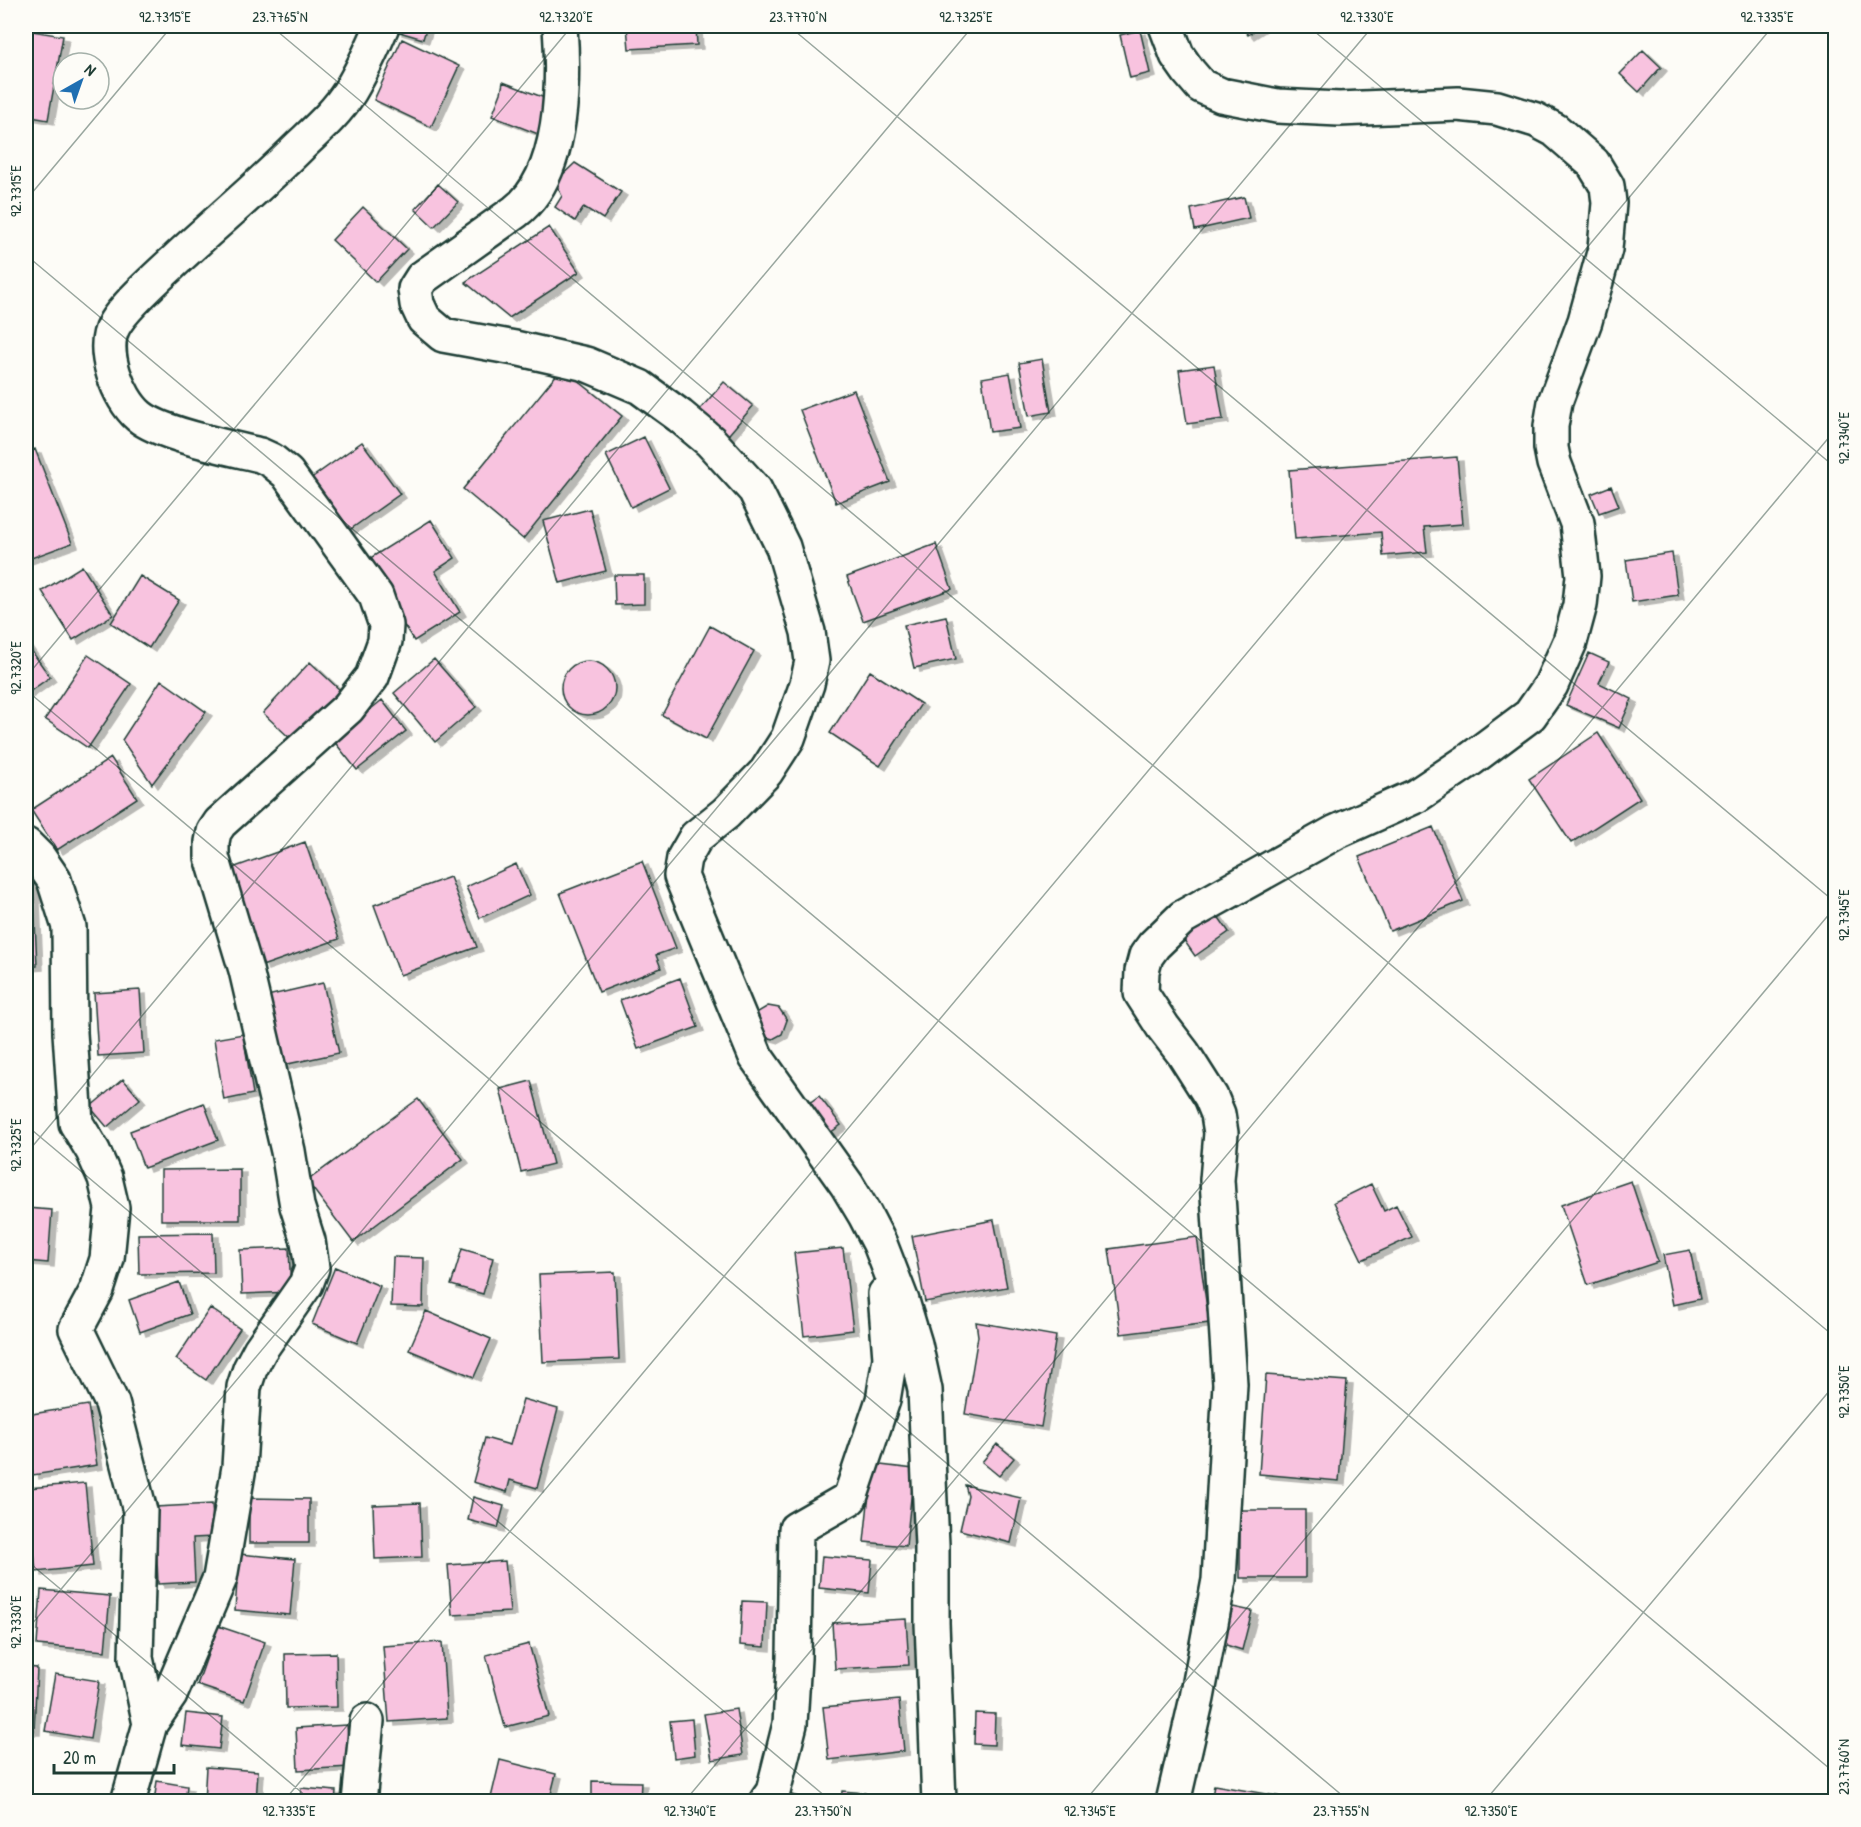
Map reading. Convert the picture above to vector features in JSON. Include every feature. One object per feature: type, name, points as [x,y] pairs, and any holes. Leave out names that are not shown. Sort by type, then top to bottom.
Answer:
[{"type":"street","points":[[128,1802],[150,1724],[170,1695],[220,1578],[239,1467],[244,1387],[250,1369],[260,1350],[306,1284],[312,1268],[308,1241],[297,1206],[288,1151],[246,970],[212,857],[214,832],[220,823],[348,708],[372,677],[386,641],[386,625],[376,596],[280,466],[260,455],[156,426],[140,417],[132,409],[114,376],[109,357],[109,336],[123,312],[332,116],[350,91],[382,26]]},
{"type":"street","points":[[560,26],[560,112],[550,162],[534,194],[525,205],[422,278],[415,289],[417,304],[424,319],[443,335],[586,364],[640,387],[710,441],[755,490],[768,512],[783,547],[808,632],[812,661],[807,684],[788,738],[766,772],[726,813],[696,837],[684,858],[681,876],[756,1057],[847,1185],[865,1215],[880,1244],[902,1301],[915,1344],[924,1390],[932,1546],[932,1623],[939,1802]]},
{"type":"street","points":[[1166,26],[1177,55],[1189,72],[1201,86],[1221,95],[1277,106],[1339,108],[1458,104],[1497,108],[1536,120],[1556,130],[1593,163],[1607,186],[1609,203],[1605,249],[1585,321],[1555,402],[1551,426],[1554,463],[1577,522],[1583,576],[1580,605],[1570,642],[1551,685],[1530,715],[1416,796],[1336,832],[1183,917],[1146,956],[1142,971],[1141,993],[1211,1097],[1218,1114],[1221,1133],[1217,1180],[1230,1384],[1219,1580],[1197,1698],[1173,1802]]},
{"type":"street","points":[[26,845],[39,858],[54,880],[69,927],[70,1034],[76,1123],[93,1151],[105,1178],[112,1208],[107,1259],[97,1290],[76,1329],[112,1403],[140,1512],[136,1658],[150,1724]]},
{"type":"street","points":[[766,1802],[773,1792],[790,1724],[794,1658],[796,1528],[850,1498],[883,1400],[890,1358],[880,1244]]},
{"type":"street","points":[[359,1802],[367,1721]]},
{"type":"building","points":[[398,26],[427,26],[423,39],[396,31]]},
{"type":"building","points":[[627,26],[696,26],[697,45],[629,49]]},
{"type":"building","points":[[1241,26],[1262,26],[1248,35]]},
{"type":"building","points":[[26,30],[63,36],[60,51],[51,51],[51,103],[48,120],[26,116]]},
{"type":"building","points":[[1140,30],[1150,73],[1130,78],[1120,35]]},
{"type":"building","points":[[402,39],[459,66],[431,127],[374,100]]},
{"type":"building","points":[[1643,50],[1661,67],[1639,92],[1620,74]]},
{"type":"building","points":[[503,82],[550,100],[538,134],[492,116]]},
{"type":"building","points":[[575,163],[621,192],[603,219],[584,207],[575,221],[555,207],[562,196],[555,182]]},
{"type":"building","points":[[438,184],[458,202],[434,227],[415,209]]},
{"type":"building","points":[[1244,197],[1249,218],[1195,230],[1191,209]]},
{"type":"building","points":[[363,207],[407,249],[376,282],[332,240]]},
{"type":"building","points":[[549,227],[579,272],[509,318],[465,282]]},
{"type":"building","points":[[1042,359],[1051,412],[1029,416],[1019,363]]},
{"type":"building","points":[[1214,365],[1223,419],[1187,424],[1179,370]]},
{"type":"building","points":[[562,368],[622,416],[523,539],[463,489]]},
{"type":"building","points":[[1010,373],[1020,428],[990,432],[982,378]]},
{"type":"building","points":[[724,382],[753,406],[724,440],[695,415]]},
{"type":"building","points":[[854,390],[890,482],[836,503],[800,410]]},
{"type":"building","points":[[644,437],[669,488],[631,507],[606,455]]},
{"type":"building","points":[[362,442],[400,494],[348,531],[310,479]]},
{"type":"building","points":[[35,449],[72,543],[26,560],[26,453]]},
{"type":"building","points":[[1457,457],[1463,524],[1424,527],[1427,552],[1383,556],[1381,532],[1295,539],[1289,470]]},
{"type":"building","points":[[1611,486],[1619,506],[1599,513],[1591,494]]},
{"type":"building","points":[[590,509],[606,571],[560,583],[543,521]]},
{"type":"building","points":[[431,520],[455,558],[435,571],[460,612],[414,641],[364,562]]},
{"type":"building","points":[[936,544],[952,589],[863,621],[847,577]]},
{"type":"building","points":[[1672,553],[1678,595],[1632,602],[1626,560]]},
{"type":"building","points":[[82,566],[113,615],[73,640],[42,591]]},
{"type":"building","points":[[614,575],[644,575],[644,604],[615,605]]},
{"type":"building","points":[[140,576],[179,600],[149,648],[111,623]]},
{"type":"building","points":[[946,616],[956,659],[914,668],[904,625]]},
{"type":"building","points":[[710,626],[754,651],[706,739],[662,715]]},
{"type":"building","points":[[26,643],[50,677],[26,694]]},
{"type":"building","points":[[1589,653],[1609,662],[1599,683],[1632,699],[1619,728],[1566,705]]},
{"type":"building","points":[[88,655],[131,684],[88,748],[45,719]]},
{"type":"building","points":[[434,659],[476,707],[435,742],[394,693]]},
{"type":"building","points":[[588,661],[598,663],[607,669],[613,678],[615,688],[613,698],[607,707],[598,713],[588,715],[578,713],[569,707],[563,698],[561,688],[563,678],[569,669],[578,663]]},
{"type":"building","points":[[310,662],[342,692],[294,742],[263,713]]},
{"type":"building","points":[[870,671],[921,704],[880,766],[830,733]]},
{"type":"building","points":[[161,680],[206,712],[152,784],[122,740]]},
{"type":"building","points":[[382,700],[406,731],[357,770],[333,740]]},
{"type":"building","points":[[1598,733],[1640,798],[1571,843],[1529,779]]},
{"type":"building","points":[[111,758],[137,798],[57,850],[31,810]]},
{"type":"building","points":[[1433,827],[1463,901],[1390,931],[1359,857]]},
{"type":"building","points":[[305,842],[339,939],[262,966],[227,870]]},
{"type":"building","points":[[642,861],[676,948],[656,955],[661,968],[599,992],[560,893]]},
{"type":"building","points":[[516,864],[530,895],[480,918],[466,887]]},
{"type":"building","points":[[450,877],[477,947],[400,975],[374,905]]},
{"type":"building","points":[[26,878],[33,878],[37,966],[26,967]]},
{"type":"building","points":[[1215,912],[1229,932],[1195,956],[1181,936]]},
{"type":"building","points":[[680,978],[698,1027],[638,1049],[620,1000]]},
{"type":"building","points":[[323,983],[339,1053],[283,1065],[267,996]]},
{"type":"building","points":[[140,990],[144,1053],[98,1056],[94,993]]},
{"type":"building","points":[[768,1006],[779,1008],[787,1020],[782,1034],[773,1039],[762,1036],[756,1016]]},
{"type":"building","points":[[243,1034],[253,1094],[224,1100],[214,1039]]},
{"type":"building","points":[[123,1079],[140,1099],[107,1127],[90,1107]]},
{"type":"building","points":[[531,1081],[553,1164],[521,1172],[500,1089]]},
{"type":"building","points":[[819,1096],[841,1125],[827,1135],[805,1106]]},
{"type":"building","points":[[418,1099],[463,1159],[353,1242],[307,1181]]},
{"type":"building","points":[[204,1103],[218,1140],[144,1168],[130,1131]]},
{"type":"building","points":[[240,1169],[240,1220],[161,1220],[161,1170]]},
{"type":"building","points":[[1631,1181],[1658,1262],[1588,1285],[1561,1205]]},
{"type":"building","points":[[1371,1184],[1384,1211],[1396,1205],[1412,1237],[1362,1260],[1334,1202]]},
{"type":"building","points":[[26,1208],[52,1210],[48,1263],[26,1261]]},
{"type":"building","points":[[994,1220],[1007,1287],[925,1302],[912,1236]]},
{"type":"building","points":[[213,1233],[214,1273],[139,1274],[138,1234]]},
{"type":"building","points":[[1197,1237],[1209,1323],[1121,1334],[1109,1249]]},
{"type":"building","points":[[289,1248],[291,1292],[242,1294],[240,1250]]},
{"type":"building","points":[[843,1248],[853,1330],[804,1336],[794,1253]]},
{"type":"building","points":[[462,1249],[493,1258],[483,1294],[451,1285]]},
{"type":"building","points":[[1690,1250],[1700,1299],[1673,1305],[1663,1255]]},
{"type":"building","points":[[393,1257],[424,1258],[423,1307],[391,1306]]},
{"type":"building","points":[[335,1267],[380,1286],[357,1343],[312,1324]]},
{"type":"building","points":[[615,1272],[619,1359],[543,1362],[539,1275]]},
{"type":"building","points":[[179,1282],[190,1314],[140,1332],[129,1300]]},
{"type":"building","points":[[210,1308],[240,1329],[206,1380],[176,1359]]},
{"type":"building","points":[[426,1311],[491,1339],[474,1377],[409,1350]]},
{"type":"building","points":[[976,1322],[1056,1336],[1041,1427],[965,1414],[978,1336]]},
{"type":"building","points":[[1266,1375],[1347,1381],[1339,1481],[1259,1474]]},
{"type":"building","points":[[523,1399],[558,1409],[537,1488],[510,1480],[507,1492],[473,1482],[485,1438],[510,1445]]},
{"type":"building","points":[[88,1405],[97,1465],[33,1475],[26,1415]]},
{"type":"building","points":[[997,1444],[1014,1458],[999,1476],[982,1462]]},
{"type":"building","points":[[872,1464],[914,1469],[906,1546],[864,1542]]},
{"type":"building","points":[[85,1483],[93,1566],[36,1572],[28,1488]]},
{"type":"building","points":[[965,1485],[1021,1498],[1011,1543],[960,1530],[968,1496]]},
{"type":"building","points":[[473,1497],[504,1506],[498,1528],[468,1520]]},
{"type":"building","points":[[249,1498],[309,1499],[309,1543],[249,1543]]},
{"type":"building","points":[[420,1503],[422,1557],[375,1559],[373,1505]]},
{"type":"building","points":[[212,1504],[214,1537],[193,1538],[195,1582],[158,1584],[155,1507]]},
{"type":"building","points":[[1240,1510],[1305,1510],[1305,1578],[1240,1578]]},
{"type":"building","points":[[239,1554],[295,1559],[290,1615],[235,1610]]},
{"type":"building","points":[[822,1556],[872,1560],[869,1593],[819,1588]]},
{"type":"building","points":[[505,1561],[510,1612],[452,1615],[448,1565]]},
{"type":"building","points":[[41,1590],[110,1596],[105,1651],[37,1645]]},
{"type":"building","points":[[742,1601],[767,1602],[765,1647],[740,1645]]},
{"type":"building","points":[[1233,1607],[1252,1611],[1242,1650],[1223,1644]]},
{"type":"building","points":[[906,1619],[909,1665],[835,1669],[832,1623]]},
{"type":"building","points":[[218,1626],[265,1642],[244,1701],[197,1685]]},
{"type":"building","points":[[442,1642],[447,1718],[389,1722],[383,1646]]},
{"type":"building","points":[[529,1644],[549,1716],[505,1727],[486,1655]]},
{"type":"building","points":[[336,1653],[337,1707],[286,1708],[285,1654]]},
{"type":"building","points":[[26,1667],[37,1668],[34,1731],[26,1731]]},
{"type":"building","points":[[55,1674],[99,1681],[90,1739],[45,1731]]},
{"type":"building","points":[[899,1700],[904,1751],[829,1760],[823,1707]]},
{"type":"building","points":[[736,1709],[743,1755],[712,1760],[704,1714]]},
{"type":"building","points":[[186,1713],[223,1717],[219,1749],[182,1745]]},
{"type":"building","points":[[975,1713],[995,1714],[994,1745],[974,1744]]},
{"type":"building","points":[[692,1719],[695,1755],[674,1758],[670,1721]]},
{"type":"building","points":[[347,1725],[350,1767],[298,1770],[296,1728]]},
{"type":"building","points":[[500,1760],[556,1774],[549,1802],[490,1802]]},
{"type":"building","points":[[206,1767],[258,1771],[256,1802],[204,1802]]},
{"type":"building","points":[[157,1781],[187,1786],[185,1802],[154,1802]]},
{"type":"building","points":[[592,1781],[641,1782],[640,1802],[592,1802]]},
{"type":"building","points":[[1214,1785],[1278,1796],[1277,1802],[1211,1802]]},
{"type":"building","points":[[301,1788],[336,1791],[335,1802],[300,1802]]},
{"type":"building","points":[[842,1791],[865,1793],[865,1802],[841,1802]]},
{"type":"building","points":[[785,1793],[809,1800],[809,1802],[783,1802]]}]
